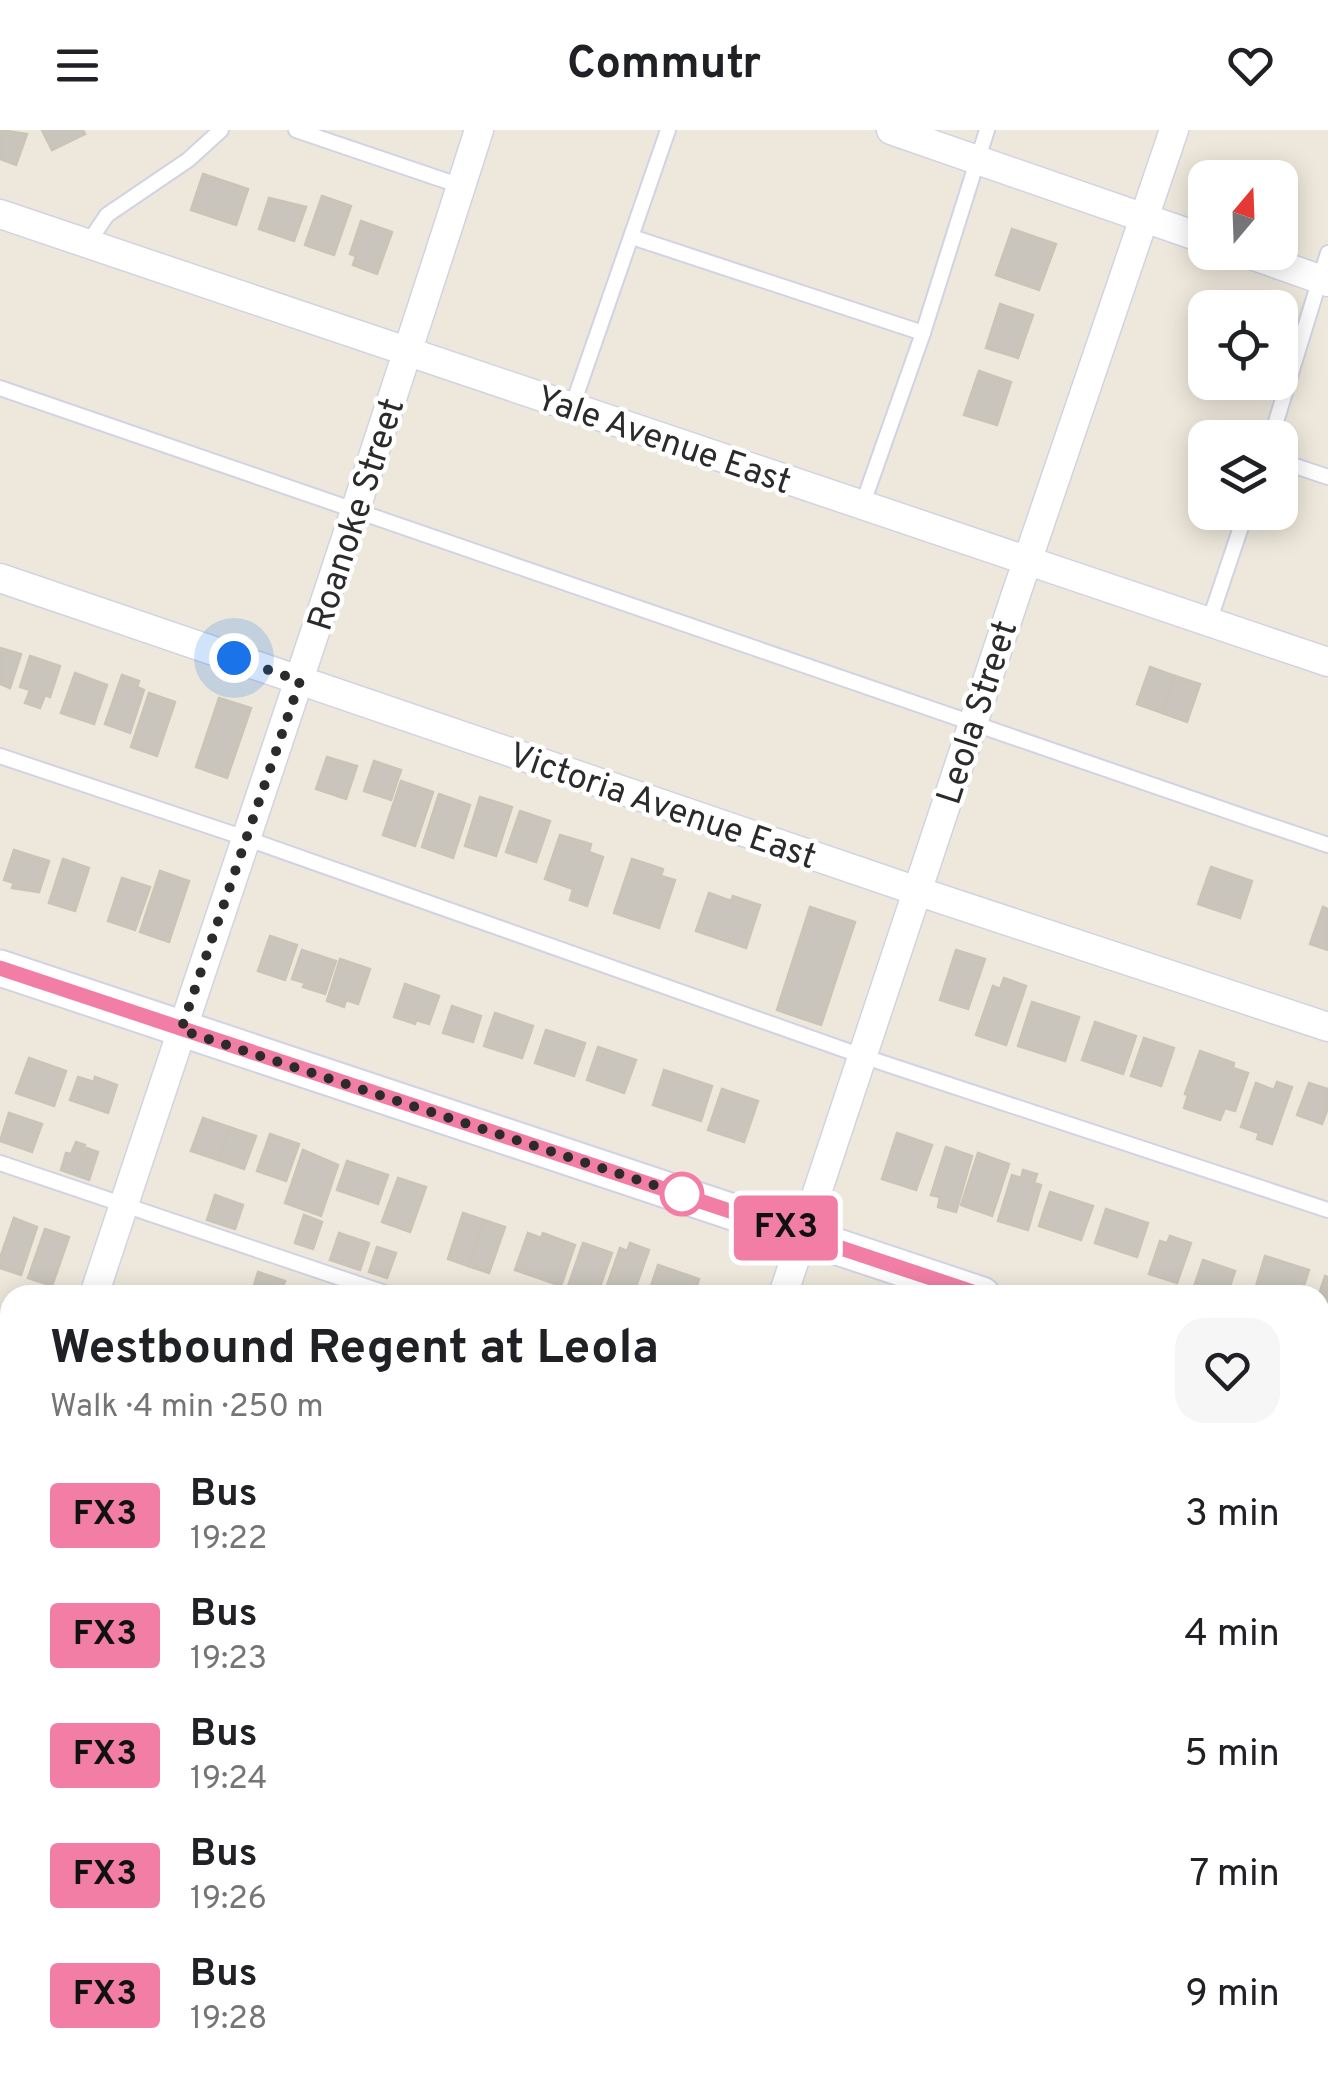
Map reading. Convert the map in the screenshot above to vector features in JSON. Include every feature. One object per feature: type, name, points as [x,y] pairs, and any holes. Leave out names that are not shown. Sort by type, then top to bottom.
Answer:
[{"type":"street","name":"Roanoke Street","points":[[97,1285],[479,130]]},
{"type":"street","points":[[891,130],[1188,233]]},
{"type":"street","name":"Leola Street","points":[[786,1285],[1174,130]]},
{"type":"street","name":"Yale Avenue East","points":[[0,214],[1328,662]]},
{"type":"street","points":[[1298,265],[1325,272]]},
{"type":"street","name":"Victoria Avenue East","points":[[0,578],[1328,1028]]},
{"type":"street","points":[[0,968],[953,1285]]},
{"type":"lane","points":[[88,243],[107,215],[188,160],[221,130]]},
{"type":"lane","points":[[296,130],[461,186]]},
{"type":"lane","points":[[572,407],[668,130]]},
{"type":"lane","points":[[862,506],[987,130]]},
{"type":"lane","points":[[632,237],[923,332]]},
{"type":"lane","points":[[1276,420],[1325,272]]},
{"type":"lane","points":[[0,388],[1328,845]]},
{"type":"lane","points":[[1298,467],[1328,477]]},
{"type":"lane","points":[[1209,622],[1240,530]]},
{"type":"lane","points":[[0,756],[245,838],[862,1056],[1328,1210]]},
{"type":"lane","points":[[0,1163],[362,1285]]},
{"type":"building","points":[[0,130],[27,134],[16,165],[0,159]]},
{"type":"building","points":[[42,130],[83,130],[85,134],[52,150]]},
{"type":"building","points":[[203,174],[248,189],[236,225],[191,210]]},
{"type":"building","points":[[322,196],[351,206],[334,255],[305,245]]},
{"type":"building","points":[[269,198],[306,207],[294,241],[259,229]]},
{"type":"building","points":[[361,221],[392,232],[377,274],[353,265],[356,256],[350,254]]},
{"type":"building","points":[[1012,229],[1056,244],[1039,290],[996,275]]},
{"type":"building","points":[[1000,304],[1033,315],[1018,358],[986,348]]},
{"type":"building","points":[[979,371],[1011,382],[997,425],[964,415]]},
{"type":"building","points":[[0,648],[21,654],[10,688],[0,684]]},
{"type":"building","points":[[30,656],[60,666],[50,697],[45,695],[40,708],[25,703],[30,690],[20,687]]},
{"type":"building","points":[[1150,667],[1175,676],[1162,713],[1137,704]]},
{"type":"building","points":[[75,673],[107,685],[94,724],[61,713]]},
{"type":"building","points":[[122,675],[139,681],[137,687],[144,690],[130,733],[105,724]]},
{"type":"building","points":[[1175,676],[1200,684],[1187,722],[1162,713]]},
{"type":"building","points":[[149,693],[175,702],[157,756],[131,747]]},
{"type":"building","points":[[219,698],[251,708],[227,778],[196,767]]},
{"type":"building","points":[[327,757],[357,766],[346,799],[316,789]]},
{"type":"building","points":[[374,761],[401,770],[391,800],[364,791]]},
{"type":"building","points":[[401,781],[433,792],[415,846],[383,835]]},
{"type":"building","points":[[439,794],[470,805],[453,858],[422,847]]},
{"type":"building","points":[[480,797],[512,807],[496,856],[465,846]]},
{"type":"building","points":[[520,811],[550,821],[536,862],[506,852]]},
{"type":"building","points":[[560,835],[591,844],[589,852],[603,857],[587,906],[570,900],[573,889],[545,879]]},
{"type":"building","points":[[14,850],[49,861],[39,892],[12,888],[14,883],[4,880]]},
{"type":"building","points":[[63,859],[89,868],[75,911],[49,903]]},
{"type":"building","points":[[632,859],[663,869],[661,876],[675,880],[659,928],[614,913]]},
{"type":"building","points":[[1211,867],[1252,881],[1240,918],[1198,904]]},
{"type":"building","points":[[160,871],[189,881],[169,942],[140,932]]},
{"type":"building","points":[[122,878],[150,887],[135,930],[108,921]]},
{"type":"building","points":[[709,893],[760,905],[746,948],[696,931]]},
{"type":"building","points":[[810,907],[855,922],[821,1025],[777,1010]]},
{"type":"building","points":[[1323,907],[1328,909],[1328,950],[1310,944]]},
{"type":"building","points":[[270,936],[297,945],[285,980],[258,971]]},
{"type":"building","points":[[302,950],[336,961],[325,994],[292,979]]},
{"type":"building","points":[[956,950],[985,959],[968,1009],[940,1000]]},
{"type":"building","points":[[340,959],[370,969],[358,1004],[346,1000],[344,1007],[327,1001]]},
{"type":"building","points":[[1004,978],[1026,986],[1006,1045],[976,1035],[993,986],[1000,989]]},
{"type":"building","points":[[405,984],[439,996],[429,1024],[394,1017]]},
{"type":"building","points":[[1032,1002],[1079,1017],[1065,1061],[1018,1046]]},
{"type":"building","points":[[452,1006],[481,1016],[473,1042],[443,1033]]},
{"type":"building","points":[[495,1013],[533,1026],[522,1058],[484,1046]]},
{"type":"building","points":[[1095,1022],[1136,1036],[1123,1074],[1082,1060]]},
{"type":"building","points":[[546,1030],[585,1043],[574,1076],[535,1063]]},
{"type":"building","points":[[1144,1038],[1174,1048],[1161,1086],[1131,1076]]},
{"type":"building","points":[[598,1047],[636,1060],[624,1093],[587,1080]]},
{"type":"building","points":[[1200,1051],[1234,1063],[1233,1068],[1248,1073],[1235,1111],[1225,1108],[1220,1120],[1184,1108]]},
{"type":"building","points":[[29,1058],[66,1071],[54,1106],[16,1093]]},
{"type":"building","points":[[664,1070],[712,1086],[701,1121],[653,1105]]},
{"type":"building","points":[[78,1077],[94,1082],[95,1077],[117,1085],[108,1113],[70,1100]]},
{"type":"building","points":[[1277,1082],[1292,1087],[1272,1144],[1257,1139],[1259,1133],[1241,1127],[1256,1083],[1274,1090]]},
{"type":"building","points":[[1309,1083],[1328,1089],[1328,1108],[1322,1124],[1297,1115]]},
{"type":"building","points":[[722,1089],[758,1101],[744,1142],[708,1130]]},
{"type":"building","points":[[9,1113],[42,1124],[32,1152],[0,1141]]},
{"type":"building","points":[[203,1118],[229,1127],[218,1160],[191,1151]]},
{"type":"building","points":[[229,1127],[256,1136],[244,1169],[218,1160]]},
{"type":"building","points":[[897,1133],[932,1145],[916,1190],[882,1179]]},
{"type":"building","points":[[270,1134],[299,1144],[286,1181],[257,1171]]},
{"type":"building","points":[[76,1142],[85,1145],[83,1159],[87,1148],[98,1152],[89,1180],[61,1170],[66,1153],[71,1154]]},
{"type":"building","points":[[946,1147],[972,1156],[956,1212],[938,1207],[940,1197],[931,1195]]},
{"type":"building","points":[[303,1150],[338,1165],[321,1216],[285,1203]]},
{"type":"building","points":[[978,1153],[1009,1164],[992,1216],[961,1205]]},
{"type":"building","points":[[347,1161],[388,1175],[378,1204],[337,1190]]},
{"type":"building","points":[[1023,1170],[1037,1174],[1034,1183],[1041,1185],[1028,1230],[998,1221],[1012,1175],[1021,1178]]},
{"type":"building","points":[[398,1178],[426,1187],[410,1232],[382,1222]]},
{"type":"building","points":[[1050,1192],[1093,1206],[1081,1240],[1039,1226]]},
{"type":"building","points":[[215,1195],[243,1205],[235,1229],[207,1220]]},
{"type":"building","points":[[1106,1209],[1148,1223],[1137,1257],[1095,1243]]},
{"type":"building","points":[[463,1213],[484,1220],[468,1266],[448,1259]]},
{"type":"building","points":[[304,1215],[322,1222],[313,1249],[295,1243]]},
{"type":"building","points":[[14,1218],[37,1227],[21,1275],[0,1268]]},
{"type":"building","points":[[484,1220],[505,1227],[489,1273],[468,1266]]},
{"type":"building","points":[[45,1229],[69,1237],[52,1285],[28,1278]]},
{"type":"building","points":[[339,1233],[369,1243],[360,1270],[330,1260]]},
{"type":"building","points":[[528,1233],[541,1238],[543,1233],[575,1245],[561,1285],[515,1270]]},
{"type":"building","points":[[1170,1236],[1191,1243],[1177,1283],[1149,1274],[1160,1241],[1167,1243]]},
{"type":"building","points":[[583,1243],[612,1253],[601,1285],[568,1285]]},
{"type":"building","points":[[630,1243],[649,1250],[637,1285],[607,1285],[620,1248],[627,1251]]},
{"type":"building","points":[[377,1247],[396,1253],[387,1278],[369,1272]]},
{"type":"building","points":[[1265,1256],[1309,1270],[1304,1285],[1256,1285]]},
{"type":"building","points":[[1203,1260],[1235,1271],[1230,1285],[1195,1285]]},
{"type":"building","points":[[658,1265],[699,1279],[697,1285],[651,1285]]},
{"type":"building","points":[[258,1272],[285,1281],[284,1285],[254,1285]]},
{"type":"bus line","name":"FX3","points":[[0,968],[952,1285]]},
{"type":"route","points":[[234,658],[300,681],[181,1030],[696,1199],[682,1194]]}]
